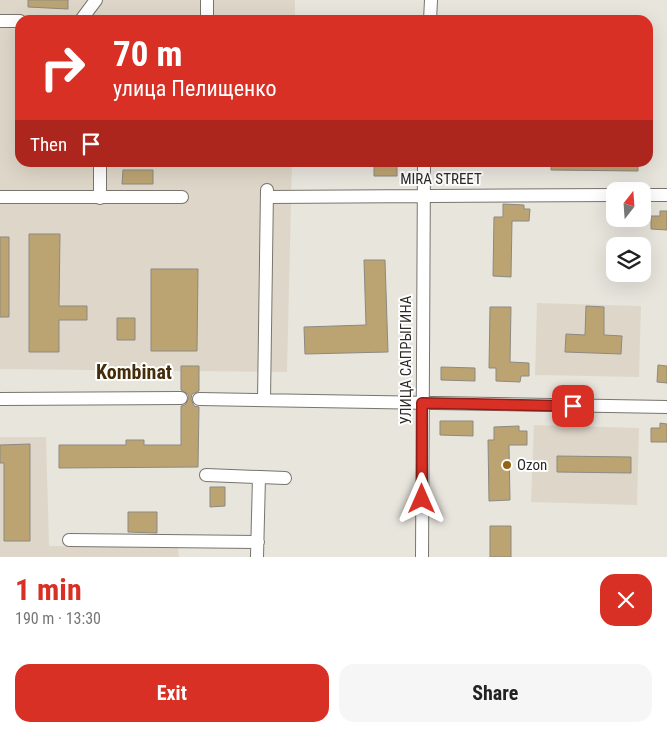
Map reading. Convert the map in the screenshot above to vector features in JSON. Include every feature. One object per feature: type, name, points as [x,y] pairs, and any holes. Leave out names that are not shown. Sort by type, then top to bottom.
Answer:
[{"type":"street","points":[[85,15],[96,0]]},
{"type":"street","points":[[207,0],[207,15]]},
{"type":"street","points":[[430,15],[431,0]]},
{"type":"street","points":[[0,21],[15,21]]},
{"type":"street","points":[[100,167],[100,198]]},
{"type":"street","name":"УЛИЦА САПРЫГИНА","points":[[422,557],[424,167]]},
{"type":"street","name":"MIRA STREET","points":[[264,400],[267,194],[606,195]]},
{"type":"street","points":[[651,195],[667,195]]},
{"type":"street","points":[[0,197],[182,197]]},
{"type":"street","points":[[0,399],[181,398]]},
{"type":"street","points":[[199,398],[667,407]]},
{"type":"street","points":[[206,475],[285,478]]},
{"type":"street","points":[[257,557],[259,477]]},
{"type":"street","points":[[70,540],[258,542]]},
{"type":"shaded area","points":[[0,0],[295,0],[295,15],[15,15],[15,167],[292,167],[287,372],[0,369]]},
{"type":"shaded area","points":[[537,303],[641,306],[639,377],[535,375]]},
{"type":"shaded area","points":[[534,425],[639,428],[637,505],[531,502]]},
{"type":"shaded area","points":[[0,437],[46,437],[49,546],[178,548],[179,557],[0,557]]},
{"type":"building","points":[[28,0],[68,0],[68,9],[28,7]]},
{"type":"building","points":[[374,167],[397,167],[397,176],[374,176]]},
{"type":"building","points":[[551,167],[638,167],[638,171],[551,170]]},
{"type":"building","points":[[123,170],[153,170],[153,184],[122,184]]},
{"type":"building","points":[[503,204],[524,205],[524,209],[530,209],[529,221],[512,221],[511,277],[493,276],[494,217],[503,217]]},
{"type":"building","points":[[660,211],[667,211],[667,230],[651,229],[651,216],[660,216]]},
{"type":"building","points":[[29,234],[60,234],[59,306],[87,306],[87,320],[59,320],[59,352],[29,352]]},
{"type":"building","points":[[0,237],[9,237],[9,317],[0,317]]},
{"type":"building","points":[[364,260],[385,260],[388,352],[305,354],[304,327],[366,325]]},
{"type":"building","points":[[151,269],[198,269],[197,351],[151,351]]},
{"type":"building","points":[[586,306],[604,307],[604,335],[622,336],[621,354],[565,352],[566,334],[585,335]]},
{"type":"building","points":[[490,307],[511,307],[510,362],[529,363],[529,376],[521,376],[520,382],[496,381],[496,368],[489,368]]},
{"type":"building","points":[[117,318],[135,318],[135,340],[117,340]]},
{"type":"building","points":[[658,365],[667,366],[667,383],[657,382]]},
{"type":"building","points":[[181,366],[199,366],[199,391],[192,394],[191,399],[194,406],[199,407],[198,467],[59,468],[59,445],[126,445],[126,440],[144,440],[144,445],[181,445],[181,406],[185,405],[189,398],[188,394],[181,390]]},
{"type":"building","points":[[441,367],[475,368],[475,381],[441,380]]},
{"type":"building","points":[[440,421],[473,421],[473,436],[440,435]]},
{"type":"building","points":[[660,423],[667,424],[667,442],[651,442],[651,428],[660,428]]},
{"type":"building","points":[[519,426],[519,431],[527,431],[527,445],[509,445],[510,500],[489,501],[488,440],[494,440],[494,427]]},
{"type":"building","points":[[30,444],[30,541],[4,541],[4,463],[0,463],[0,445]]},
{"type":"building","points":[[557,456],[631,457],[631,473],[557,472]]},
{"type":"building","points":[[210,487],[225,487],[225,506],[210,507]]},
{"type":"building","points":[[128,512],[157,512],[157,533],[128,532]]},
{"type":"building","points":[[490,526],[511,526],[511,557],[490,557]]},
{"type":"place","name":"Ozon","points":[[507,465]]},
{"type":"district","name":"Kombinat","points":[[134,372]]},
{"type":"route","points":[[422,499],[422,403],[573,406]]}]
